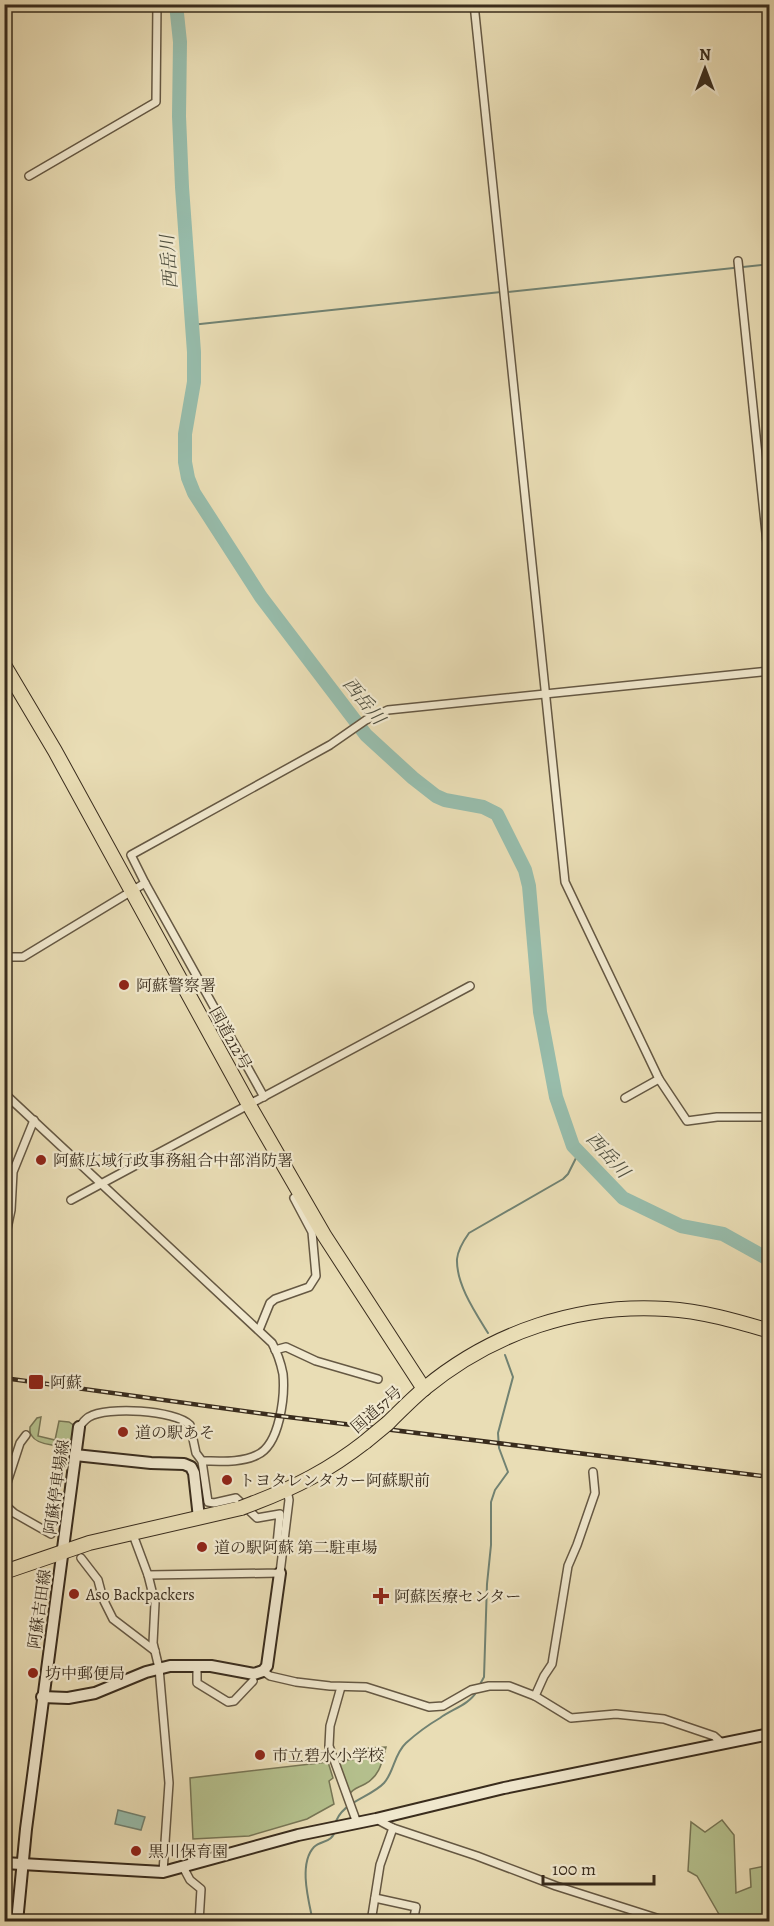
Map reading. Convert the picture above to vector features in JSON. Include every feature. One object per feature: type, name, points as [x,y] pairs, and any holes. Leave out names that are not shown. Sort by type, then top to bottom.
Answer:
[{"type":"highway","name":"国道212号","points":[[4,665],[55,751],[130,891],[300,1194],[424,1389]]},
{"type":"highway","name":"国道57号","points":[[4,1572],[63,1551],[247,1505],[287,1490],[334,1465],[388,1423],[424,1389],[474,1354],[532,1327],[584,1312],[627,1308],[668,1309],[723,1318],[770,1331]]},
{"type":"street","points":[[29,176],[156,102],[157,4]]},
{"type":"street","points":[[474,4],[565,882],[659,1079],[687,1121],[770,1117]]},
{"type":"street","points":[[738,261],[770,572]]},
{"type":"street","points":[[264,1097],[131,855],[341,739],[366,720],[388,710],[770,671]]},
{"type":"street","points":[[4,957],[23,957],[145,883]]},
{"type":"street","points":[[71,1200],[470,986]]},
{"type":"street","points":[[625,1098],[659,1079]]},
{"type":"street","points":[[4,1093],[272,1343],[283,1373],[283,1388],[278,1427],[270,1443],[258,1455],[246,1459],[202,1461]]},
{"type":"street","points":[[4,1243],[10,1217],[13,1172],[34,1120]]},
{"type":"street","points":[[259,1330],[270,1303],[309,1287],[316,1276],[312,1232],[294,1198],[300,1194]]},
{"type":"street","points":[[275,1350],[286,1347],[316,1361],[378,1379]]},
{"type":"street","points":[[79,1427],[90,1416],[117,1410],[182,1419],[192,1430],[196,1453],[202,1461],[208,1502],[214,1503],[236,1498],[257,1518],[280,1514],[277,1544],[283,1547]]},
{"type":"street","name":"阿蘇停車場線","points":[[63,1551],[79,1427]]},
{"type":"street","points":[[4,1492],[20,1443],[26,1436]]},
{"type":"street","points":[[75,1455],[187,1464],[194,1473],[199,1518]]},
{"type":"street","points":[[535,1696],[552,1664],[568,1566],[595,1493],[593,1472]]},
{"type":"street","points":[[42,1697],[68,1698],[95,1694],[132,1677],[159,1668],[197,1665],[254,1674],[263,1671],[267,1666],[280,1574],[289,1500],[287,1490]]},
{"type":"street","points":[[4,1504],[14,1513],[51,1534]]},
{"type":"street","points":[[132,1532],[148,1575],[155,1603],[153,1643],[159,1668],[169,1783],[163,1872]]},
{"type":"street","name":"阿蘇吉田線","points":[[18,1922],[22,1863],[42,1697],[63,1551]]},
{"type":"street","points":[[81,1558],[98,1580],[103,1599],[113,1619],[155,1651]]},
{"type":"street","points":[[148,1575],[280,1574]]},
{"type":"street","points":[[197,1665],[197,1683],[228,1702],[234,1701],[253,1681]]},
{"type":"street","points":[[263,1671],[270,1676],[283,1679],[341,1687],[366,1687],[429,1707],[442,1706],[471,1690],[489,1686],[509,1686],[535,1696],[571,1718],[616,1713],[664,1719],[714,1736],[723,1744]]},
{"type":"street","points":[[341,1687],[328,1734],[328,1746],[357,1823]]},
{"type":"street","points":[[4,1863],[163,1872],[298,1835],[504,1788],[770,1734]]},
{"type":"street","points":[[376,1819],[393,1828],[556,1886],[669,1922]]},
{"type":"street","points":[[370,1922],[380,1865],[393,1828]]},
{"type":"street","points":[[183,1867],[190,1880],[201,1889],[199,1922]]},
{"type":"street","points":[[375,1898],[416,1907],[413,1922]]},
{"type":"green space","points":[[41,1417],[38,1436],[55,1440],[59,1421],[69,1422],[75,1426],[73,1442],[58,1446],[45,1444],[35,1439],[30,1434],[30,1427],[37,1418]]},
{"type":"green space","points":[[386,1747],[380,1768],[374,1777],[354,1789],[349,1795],[337,1761],[367,1758],[367,1748]]},
{"type":"green space","points":[[328,1762],[333,1778],[329,1781],[334,1804],[307,1819],[249,1836],[193,1839],[190,1778]]},
{"type":"green space","points":[[722,1820],[734,1835],[736,1893],[751,1887],[750,1869],[765,1866],[769,1880],[769,1921],[728,1921],[720,1916],[697,1876],[688,1871],[691,1822],[705,1832]]},
{"type":"shaded area","points":[[118,1810],[145,1817],[141,1830],[115,1824]]},
{"type":"waterway","name":"西岳川","points":[[176,4],[180,42],[179,116],[182,187],[194,352],[194,382],[185,434],[185,462],[194,493],[261,597],[366,735],[436,796],[445,800],[483,807],[497,814],[525,870],[529,886],[540,1012],[556,1097],[573,1146],[623,1198],[681,1226],[723,1234],[770,1260]]},
{"type":"waterway","points":[[507,292],[770,264]]},
{"type":"waterway","points":[[191,325],[501,292]]},
{"type":"waterway","points":[[4,1144],[9,1165],[4,1178]]},
{"type":"waterway","points":[[488,1333],[467,1297],[460,1278],[457,1259],[462,1245],[469,1233],[563,1179],[579,1152]]},
{"type":"waterway","points":[[479,1686],[484,1677],[491,1502],[495,1490],[508,1472],[499,1448],[498,1433],[513,1377],[505,1355]]},
{"type":"waterway","points":[[335,1825],[343,1811],[384,1783],[406,1743],[465,1703],[477,1691]]},
{"type":"waterway","points":[[313,1922],[306,1883],[309,1854],[314,1847],[332,1837],[335,1830]]},
{"type":"railway","points":[[4,1378],[280,1416],[770,1477]]},
{"type":"place","name":"阿蘇警察署","points":[[124,985]]},
{"type":"place","name":"阿蘇広域行政事務組合中部消防署","points":[[41,1160]]},
{"type":"place","name":"阿蘇","points":[[36,1382]]},
{"type":"place","name":"道の駅あそ","points":[[123,1432]]},
{"type":"place","name":"トヨタレンタカー阿蘇駅前","points":[[227,1480]]},
{"type":"place","name":"道の駅阿蘇 第二駐車場","points":[[202,1547]]},
{"type":"place","name":"Aso Backpackers","points":[[74,1594]]},
{"type":"place","name":"阿蘇医療センター","points":[[381,1596]]},
{"type":"place","name":"坊中郵便局","points":[[33,1673]]},
{"type":"place","name":"市立碧水小学校","points":[[260,1755]]},
{"type":"place","name":"黒川保育園","points":[[136,1851]]}]
